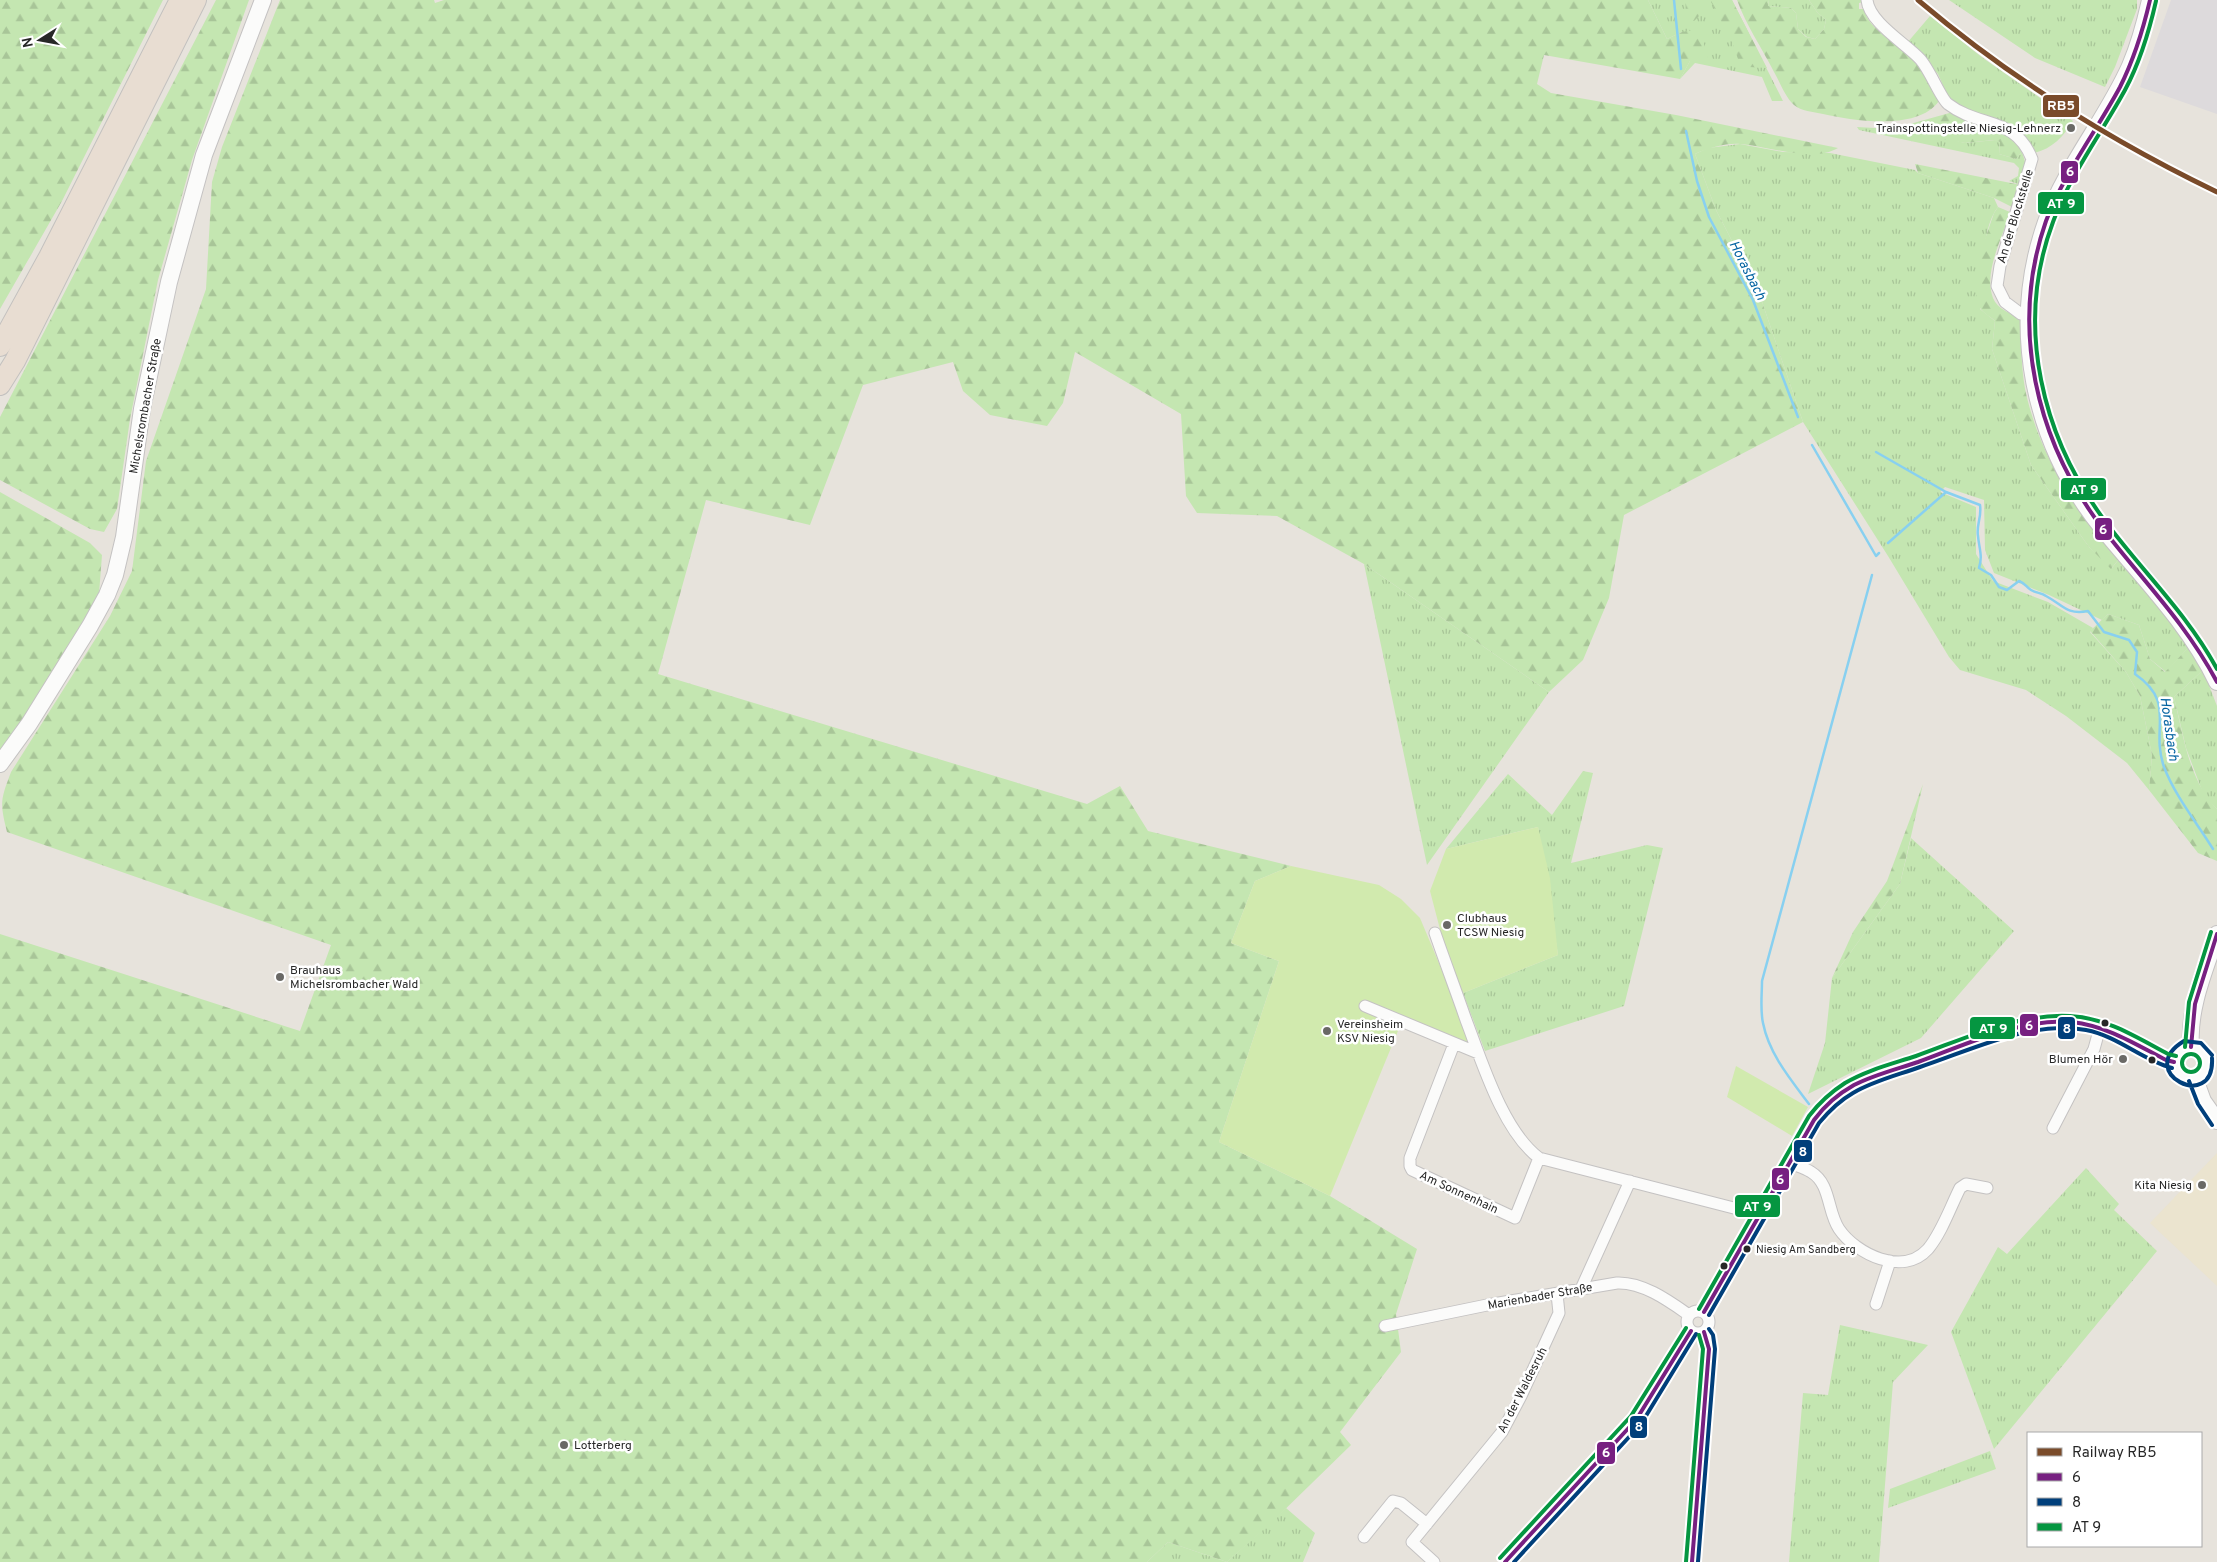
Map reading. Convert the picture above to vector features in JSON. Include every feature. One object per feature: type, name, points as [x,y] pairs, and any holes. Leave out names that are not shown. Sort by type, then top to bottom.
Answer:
[{"type":"highway","points":[[0,346],[49,257],[172,10],[180,0]]},
{"type":"highway","points":[[0,385],[14,361],[196,0]]},
{"type":"main road","name":"Michelsrombacher Straße","points":[[0,764],[29,724],[85,634],[107,595],[115,575],[124,537],[142,409],[169,282],[204,155],[263,0]]},
{"type":"main road","points":[[2150,0],[2136,50],[2114,95],[2063,183],[2046,223],[2031,284],[2028,316],[2029,352],[2035,389],[2045,425],[2060,462],[2084,503],[2102,528],[2152,585],[2189,633],[2217,682]]},
{"type":"main road","points":[[2191,1047],[2190,1027],[2194,1008],[2217,934]]},
{"type":"main road","points":[[2191,1047],[2200,1050],[2206,1058],[2206,1068],[2196,1079],[2181,1076],[2177,1072],[2174,1062],[2178,1053],[2191,1047]]},
{"type":"main road","points":[[2196,1079],[2203,1101],[2217,1122]]},
{"type":"street","name":"An der Blockstelle","points":[[1867,0],[1867,6],[1881,24],[1920,59],[1933,77],[1947,104],[1978,119],[2012,132],[2028,148],[2032,159],[2000,266],[1997,286],[2005,302],[2021,314],[2028,316]]},
{"type":"street","points":[[1435,933],[1478,1053],[1512,1128],[1528,1150],[1539,1158],[1761,1215]]},
{"type":"street","points":[[1365,1006],[1478,1053]]},
{"type":"street","points":[[1704,1312],[1820,1111],[1835,1096],[1862,1082],[2022,1027],[2074,1022],[2100,1027],[2118,1034],[2166,1060],[2174,1062]]},
{"type":"street","points":[[2053,1128],[2094,1049],[2100,1027]]},
{"type":"street","name":"Am Sonnenhain","points":[[1454,1044],[1410,1158],[1412,1170],[1516,1218],[1539,1158]]},
{"type":"street","points":[[1790,1163],[1811,1171],[1818,1178],[1826,1190],[1831,1212],[1838,1227],[1847,1240],[1870,1255],[1890,1261],[1909,1260],[1919,1256],[1928,1249],[1940,1230],[1960,1188],[1966,1184],[1987,1188]]},
{"type":"street","points":[[1581,1289],[1630,1181]]},
{"type":"street","points":[[1876,1304],[1890,1261]]},
{"type":"street","name":"Marienbader Straße","points":[[1384,1326],[1487,1305],[1617,1283],[1629,1284],[1670,1302],[1689,1315]]},
{"type":"street","name":"An der Waldesruh","points":[[1434,1562],[1412,1542],[1502,1432],[1559,1313],[1557,1294]]},
{"type":"street","points":[[1696,1310],[1704,1312],[1710,1320],[1708,1327],[1704,1332],[1700,1333],[1692,1331],[1687,1323],[1689,1315],[1696,1310]]},
{"type":"street","points":[[1505,1562],[1636,1420],[1692,1331]]},
{"type":"street","points":[[1692,1562],[1709,1349],[1704,1332]]},
{"type":"street","points":[[1364,1537],[1392,1502],[1401,1503],[1427,1524]]},
{"type":"shaded area","points":[[2171,0],[2217,0],[2217,114],[2140,87]]},
{"type":"shaded area","name":"Kita Niesig","points":[[2217,1153],[2217,1286],[2150,1223]]},
{"type":"green space","points":[[0,0],[163,0],[62,201],[0,309]]},
{"type":"green space","points":[[216,0],[249,0],[192,160],[158,280],[130,419],[117,509],[104,532],[90,529],[0,480],[0,417]]},
{"type":"green space","points":[[280,0],[434,0],[435,3],[444,0],[1648,0],[1667,39],[1682,32],[1699,29],[1708,57],[1690,61],[1680,79],[1544,55],[1537,84],[1551,93],[1676,115],[1838,148],[1828,152],[1803,154],[1751,145],[1729,144],[1695,154],[1716,210],[1759,293],[1803,422],[1624,515],[1609,598],[1583,660],[1549,692],[1364,564],[1277,516],[1197,513],[1186,496],[1181,414],[1075,352],[1063,403],[1047,426],[990,415],[963,391],[953,362],[863,385],[810,525],[706,500],[658,674],[1087,804],[1120,786],[1148,831],[1291,866],[1255,881],[1231,943],[1279,961],[1219,1142],[1330,1196],[1417,1249],[1396,1314],[1401,1352],[1340,1432],[1351,1445],[1271,1523],[1227,1562],[1168,1542],[1147,1562],[0,1562],[0,934],[300,1031],[331,945],[7,832],[2,808],[3,796],[11,772],[110,616],[132,571],[146,461],[206,289],[212,182],[222,147]]},
{"type":"green space","points":[[1648,0],[1732,0],[1783,101],[1772,101],[1762,77],[1695,63],[1680,79],[1690,61],[1682,32],[1667,39]]},
{"type":"green space","points":[[1685,0],[1691,0],[1700,9],[1699,16],[1694,21],[1688,20]]},
{"type":"green space","points":[[1710,0],[1732,0],[1767,68],[1749,67],[1738,59],[1732,42],[1723,30],[1722,23]]},
{"type":"green space","points":[[1737,0],[1769,0],[1768,6],[1791,8],[1796,13],[1798,29],[1806,37],[1815,39],[1824,29],[1826,20],[1817,12],[1809,0],[1864,0],[1864,2],[1859,3],[1859,9],[1865,9],[1871,23],[1878,31],[1919,62],[1928,76],[1939,101],[1929,110],[1916,117],[1885,121],[1851,119],[1800,109],[1785,94],[1749,27]]},
{"type":"green space","points":[[1769,0],[1809,0],[1817,12],[1826,20],[1824,29],[1815,39],[1807,37],[1798,29],[1796,13],[1791,8],[1768,6]]},
{"type":"green space","points":[[1949,0],[2137,0],[2137,9],[2115,67],[2105,87],[2035,58]]},
{"type":"green space","points":[[1930,16],[1983,58],[2073,121],[2066,132],[2052,145],[2034,153],[1949,99],[1938,74],[1907,43]]},
{"type":"green space","points":[[1953,112],[2014,138],[2022,152],[2016,159],[1999,154],[2000,142],[1994,140],[1965,143],[1915,134],[1910,129],[1910,124]]},
{"type":"green space","points":[[1910,124],[1910,129],[1965,143],[1995,140],[2000,142],[1999,154],[2016,159],[2022,152],[2026,165],[2021,185],[2009,181],[2018,176],[2019,168],[2014,163],[1859,130],[1857,127],[1893,129]]},
{"type":"green space","points":[[1740,144],[1783,152],[1830,153],[1915,170],[1918,173],[1994,198],[1998,207],[1992,217],[1985,242],[1980,309],[1995,321],[1992,349],[2031,465],[2089,547],[2112,568],[2119,559],[2162,607],[2188,648],[2166,672],[2150,659],[2139,625],[2108,614],[2102,620],[2049,595],[1994,573],[1985,550],[1984,500],[1945,487],[1940,492],[1976,507],[1976,554],[1993,581],[2048,602],[2093,628],[2090,632],[2126,672],[2140,696],[2152,755],[2149,790],[2127,763],[2066,716],[2026,690],[1960,670],[1949,657],[1803,422],[1759,293],[1716,210],[1695,154],[1708,148]]},
{"type":"green space","points":[[1915,164],[2021,185],[2014,208],[1994,198],[1918,173]]},
{"type":"green space","points":[[1998,207],[2010,212],[1992,266],[1990,277],[1993,298],[2001,308],[2021,319],[2024,379],[2034,421],[2042,443],[2063,484],[2089,522],[2119,559],[2111,569],[2089,547],[2031,465],[1992,349],[1995,321],[1980,308],[1976,286],[1979,260],[1994,213]]},
{"type":"green space","points":[[0,492],[90,543],[102,555],[99,594],[44,688],[0,752]]},
{"type":"green space","points":[[1364,564],[1549,692],[1427,865]]},
{"type":"green space","points":[[2108,614],[2139,625],[2150,659],[2165,672],[2188,648],[2203,670],[2174,697],[2193,771],[2207,798],[2217,809],[2217,861],[2198,853],[2149,790],[2152,755],[2140,696],[2126,672],[2090,631]]},
{"type":"green space","points":[[2203,670],[2217,706],[2217,809],[2204,796],[2186,748],[2174,697]]},
{"type":"green space","points":[[1583,771],[1593,773],[1571,863],[1647,845],[1663,848],[1624,1006],[1485,1051],[1463,993],[1558,955],[1538,827],[1446,849],[1508,774],[1552,815]]},
{"type":"green space","points":[[1923,784],[1900,884],[1832,978],[1853,932],[1887,881]]},
{"type":"green space","points":[[1538,827],[1550,878],[1558,955],[1463,993],[1454,983],[1430,891],[1446,849]]},
{"type":"green space","points":[[1911,838],[2014,931],[1921,1038],[1808,1094],[1825,1043],[1832,978],[1900,884]]},
{"type":"green space","name":"Vereinsheim KSV Niesig","points":[[1291,866],[1379,885],[1401,899],[1420,918],[1470,1037],[1469,1054],[1400,1026],[1330,1196],[1219,1142],[1279,961],[1231,943],[1255,881]]},
{"type":"green space","points":[[1736,1066],[1808,1107],[1792,1136],[1727,1097]]},
{"type":"green space","points":[[2086,1168],[2119,1204],[2114,1210],[2157,1251],[1994,1449],[1951,1332],[1998,1247],[2007,1254]]},
{"type":"green space","points":[[1840,1325],[1928,1345],[1893,1382],[1879,1562],[1789,1562],[1803,1393],[1828,1395]]},
{"type":"green space","points":[[1990,1451],[1996,1469],[1888,1508],[1890,1489]]},
{"type":"green space","points":[[1286,1508],[1315,1533],[1303,1562],[1227,1562]]},
{"type":"green space","points":[[1168,1542],[1227,1562],[1147,1562]]},
{"type":"waterway","name":"Horasbach","points":[[1674,0],[1681,69]]},
{"type":"waterway","name":"Horasbach","points":[[1686,131],[1697,181],[1709,217],[1753,300],[1798,417]]},
{"type":"waterway","name":"Horasbach","points":[[1812,445],[1876,556],[1879,553]]},
{"type":"waterway","points":[[1876,452],[1946,492]]},
{"type":"waterway","name":"Horasbach","points":[[1888,543],[1946,492],[1980,505],[1978,532],[1981,556],[1979,568],[1991,575],[1999,587],[2007,590],[2019,581],[2031,590],[2044,595],[2065,608],[2075,612],[2088,611],[2104,632],[2129,640],[2137,652],[2135,674],[2148,685],[2155,695],[2159,706],[2160,753],[2164,767],[2180,799],[2213,849]]},
{"type":"waterway","points":[[1809,1104],[1775,1056],[1770,1045],[1763,1023],[1762,981],[1872,575]]},
{"type":"rail line","name":"RB5","points":[[1918,0],[1988,56],[2062,106],[2138,151],[2217,192]]},
{"type":"transit line","name":"6","points":[[2150,0],[2130,66],[2111,104],[2062,186],[2046,221],[2035,261],[2030,301],[2030,342],[2035,382],[2046,421],[2061,459],[2080,495],[2103,529],[2191,640],[2217,682]]},
{"type":"transit line","points":[[2156,1],[2144,47],[2135,69],[2116,106],[2077,171],[2053,222],[2041,261],[2036,301],[2036,341],[2041,380],[2051,419],[2066,456],[2085,492],[2122,543],[2193,630],[2217,669]]},
{"type":"transit line","points":[[2185,1047],[2189,1002],[2211,932]]},
{"type":"transit line","name":"6","points":[[2191,1047],[2195,1004],[2217,934]]},
{"type":"transit line","points":[[1699,1309],[1809,1116],[1830,1094],[1853,1078],[1992,1028],[2050,1016],[2070,1016],[2109,1024],[2168,1054],[2176,1056]]},
{"type":"transit line","name":"6","points":[[1704,1312],[1814,1120],[1832,1100],[1861,1081],[1993,1034],[2013,1028],[2052,1022],[2072,1022],[2097,1027],[2174,1062]]},
{"type":"transit line","name":"8","points":[[1709,1315],[1819,1123],[1830,1110],[1861,1089],[1886,1078],[2001,1038],[2044,1029],[2065,1028],[2098,1033],[2109,1037],[2150,1060],[2172,1068]]},
{"type":"transit line","name":"8","points":[[2212,1055],[2201,1043],[2184,1041],[2171,1053],[2167,1065],[2171,1075],[2180,1082],[2191,1085],[2202,1083],[2210,1075],[2212,1058]]},
{"type":"transit line","points":[[2191,1054],[2197,1057],[2200,1063],[2197,1069],[2191,1072],[2185,1069],[2182,1063],[2185,1057],[2191,1054]]},
{"type":"transit line","name":"8","points":[[2189,1081],[2198,1104],[2212,1125]]},
{"type":"transit line","points":[[1500,1558],[1631,1416],[1686,1328]]},
{"type":"transit line","name":"8","points":[[1698,1562],[1715,1349],[1713,1335],[1709,1329]]},
{"type":"transit line","name":"6","points":[[1505,1562],[1636,1420],[1691,1331]]},
{"type":"transit line","name":"6","points":[[1692,1562],[1709,1349],[1704,1332]]},
{"type":"transit line","name":"8","points":[[1514,1562],[1641,1424],[1696,1334]]},
{"type":"transit line","points":[[1686,1562],[1703,1349],[1699,1335]]},
{"type":"place","name":"Trainspottingstelle Niesig-Lehnerz","points":[[2071,128]]},
{"type":"place","name":"Clubhaus TCSW Niesig","points":[[1447,925]]},
{"type":"place","name":"Brauhaus Michelsrombacher Wald","points":[[280,977]]},
{"type":"place","name":"Vereinsheim KSV Niesig","points":[[1327,1031]]},
{"type":"place","name":"Blumen Hör","points":[[2123,1059]]},
{"type":"place","name":"Kita Niesig","points":[[2202,1185]]},
{"type":"place","name":"Niesig Am Sandberg","points":[[1747,1249]]},
{"type":"place","name":"Lotterberg","points":[[564,1445]]}]
